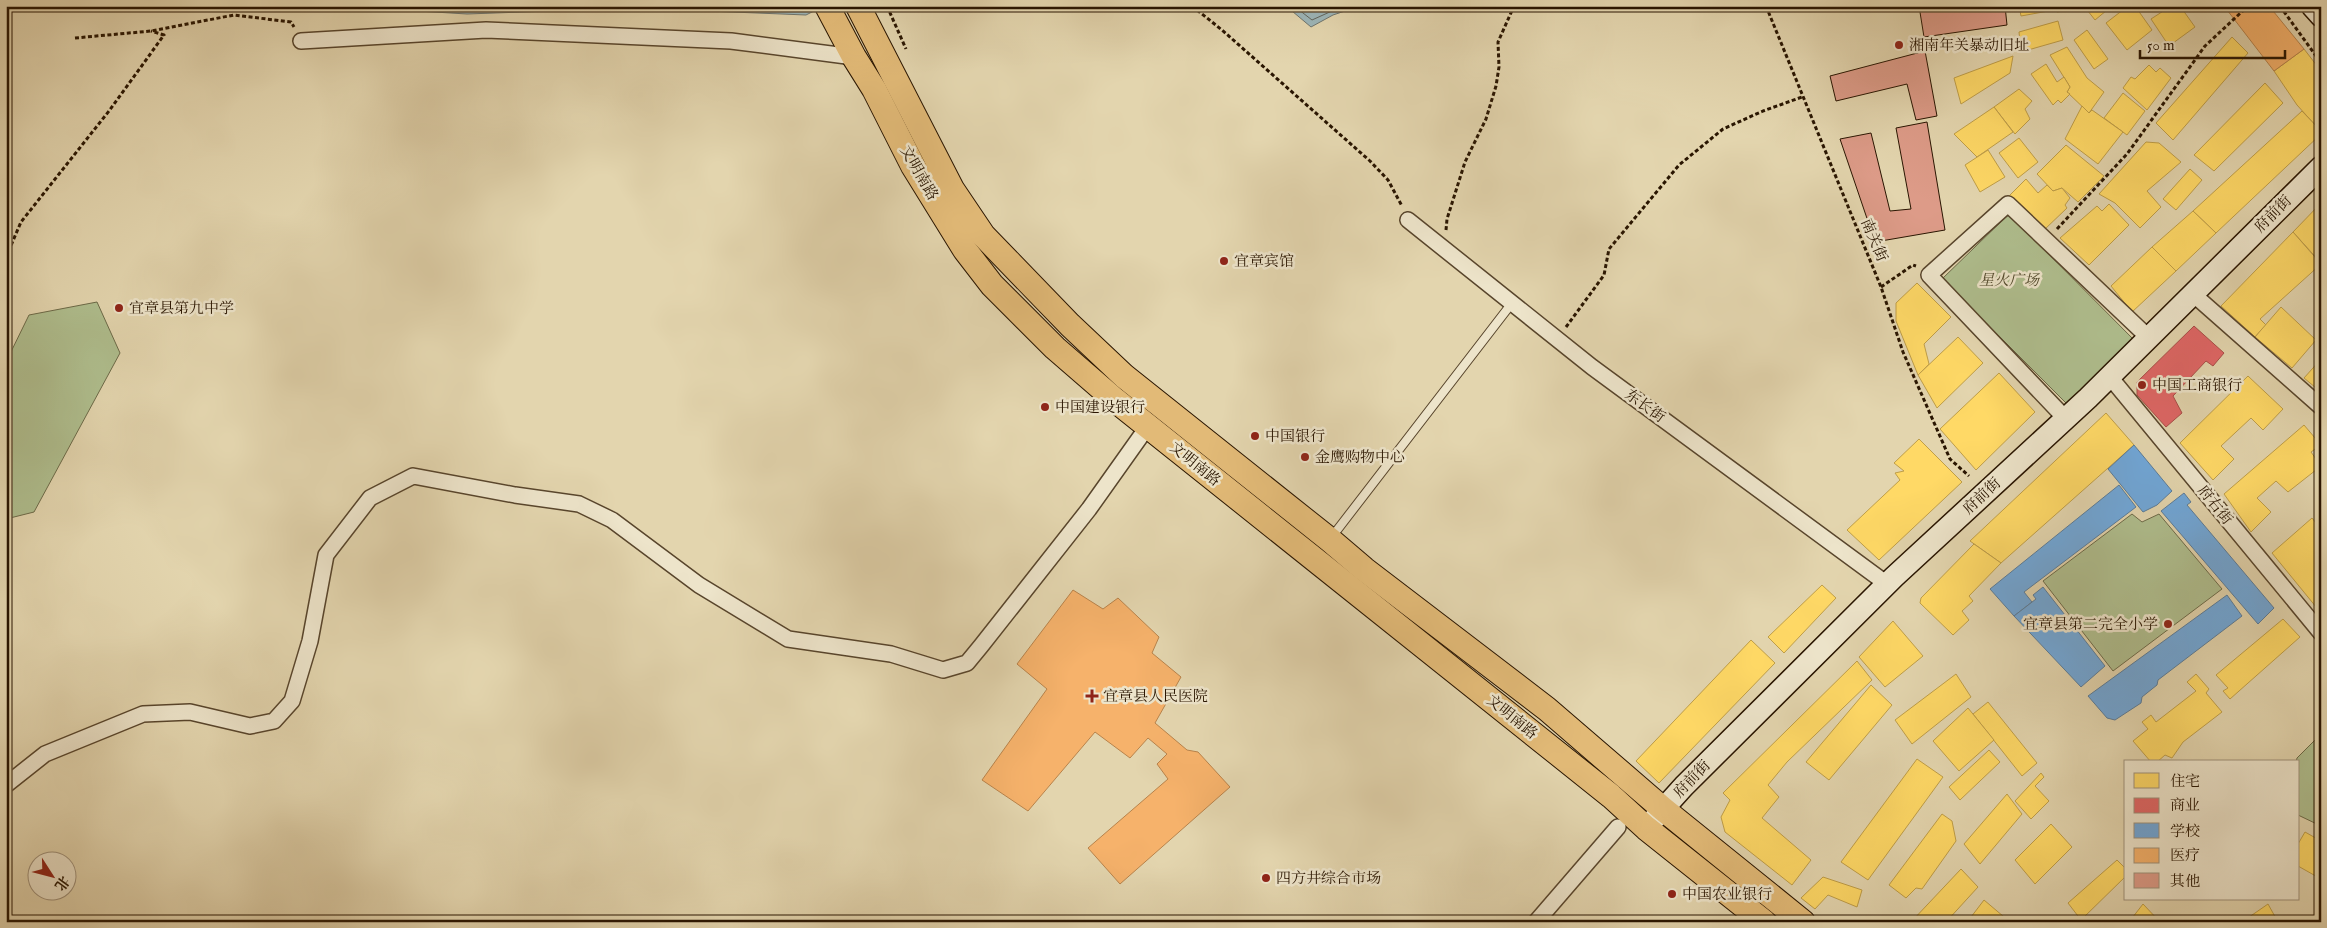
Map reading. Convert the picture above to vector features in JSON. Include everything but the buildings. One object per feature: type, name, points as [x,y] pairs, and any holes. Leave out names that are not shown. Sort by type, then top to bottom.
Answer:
[{"type":"main road","points":[[858,6],[952,189],[983,235],[1031,286],[1124,376],[1323,549],[1364,569],[1554,715],[1663,809],[1803,922]]},
{"type":"main road","name":"文明南路","points":[[831,14],[854,58],[874,90],[918,175],[965,250],[992,285],[1055,348],[1148,426],[1323,549],[1612,796],[1646,828],[1764,922]]},
{"type":"street","points":[[2312,6],[2321,16]]},
{"type":"street","points":[[301,41],[486,30],[731,41],[854,58]]},
{"type":"street","name":"府前街","points":[[1646,828],[1887,584],[2110,377],[2148,337],[2321,167]]},
{"type":"street","points":[[2066,419],[1929,275],[2008,204],[2148,337]]},
{"type":"street","name":"东长街","points":[[1408,220],[1557,339],[1887,584]]},
{"type":"street","points":[[2193,294],[2321,407]]},
{"type":"street","name":"府右街","points":[[2110,377],[2321,632]]},
{"type":"street","points":[[6,785],[45,754],[143,714],[190,712],[250,726],[274,721],[292,701],[310,641],[326,555],[370,498],[413,476],[515,495],[579,504],[612,520],[699,585],[788,639],[891,654],[943,670],[966,663],[981,646],[1089,509],[1148,426]]},
{"type":"street","points":[[1536,922],[1618,826]]},
{"type":"lane","points":[[1323,549],[1512,303]]},
{"type":"path","points":[[1192,6],[1222,30],[1370,161],[1388,180],[1400,198],[1408,220]]},
{"type":"path","points":[[1446,250],[1447,219],[1465,162],[1486,119],[1496,86],[1499,67],[1498,42],[1514,6]]},
{"type":"path","name":"南关街","points":[[1766,6],[1881,287],[1903,352],[1950,458],[1969,476]]},
{"type":"path","points":[[2047,240],[2127,154],[2205,46],[2248,6]]},
{"type":"path","points":[[2280,6],[2321,63]]},
{"type":"path","points":[[74,38],[151,31],[234,15],[291,22],[301,41]]},
{"type":"path","points":[[6,257],[21,222],[109,110],[164,35],[151,31]]},
{"type":"path","points":[[1557,339],[1604,274],[1609,249],[1679,165],[1724,129],[1763,111],[1802,97]]},
{"type":"path","points":[[1881,287],[1913,265],[1929,275]]},
{"type":"green space","name":"星火广场","points":[[2009,214],[2137,343],[2070,407],[1942,279]]},
{"type":"green space","points":[[97,302],[120,353],[34,512],[6,519],[6,362],[29,315]]},
{"type":"green space","points":[[2132,514],[2142,522],[2159,514],[2222,589],[2113,671],[2043,581]]},
{"type":"green space","points":[[2321,734],[2321,826],[2300,816],[2300,760],[2296,760]]},
{"type":"water","points":[[336,6],[824,6],[806,15],[634,8],[467,14]]},
{"type":"water","points":[[1286,6],[1360,6],[1333,15],[1311,27]]},
{"type":"place","name":"湘南年关暴动旧址","points":[[1899,45]]},
{"type":"place","name":"宜章宾馆","points":[[1224,261]]},
{"type":"place","name":"宜章县第九中学","points":[[119,308]]},
{"type":"place","name":"中国工商银行","points":[[2142,385]]},
{"type":"place","name":"中国建设银行","points":[[1045,407]]},
{"type":"place","name":"中国银行","points":[[1255,436]]},
{"type":"place","name":"金鹰购物中心","points":[[1305,457]]},
{"type":"place","name":"宜章县第二完全小学","points":[[2168,624]]},
{"type":"place","name":"宜章县人民医院","points":[[1092,696]]},
{"type":"place","name":"四方井综合市场","points":[[1266,878]]},
{"type":"place","name":"中国农业银行","points":[[1672,894]]}]
